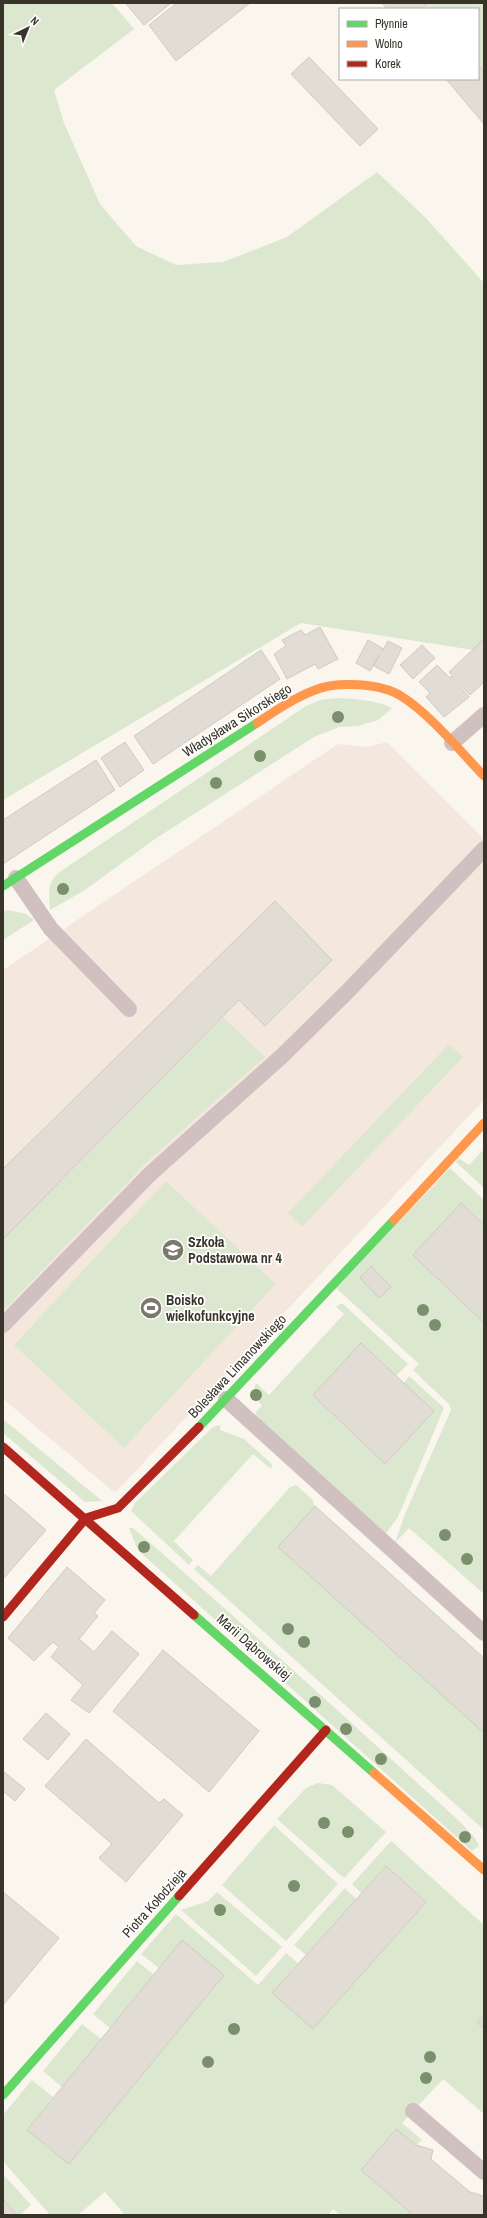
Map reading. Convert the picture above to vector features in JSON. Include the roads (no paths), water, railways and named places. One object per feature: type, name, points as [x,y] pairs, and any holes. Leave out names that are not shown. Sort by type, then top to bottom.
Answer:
[{"type":"street","name":"Władysława Sikorskiego","points":[[9,882],[291,701],[316,689],[345,684],[376,687],[400,695],[421,712],[484,776]]},
{"type":"street","name":"Bolesława Limanowskiego","points":[[86,1518],[118,1508],[226,1399],[484,1123]]},
{"type":"street","name":"Marii Dąbrowskiej","points":[[3,1447],[86,1518],[484,1870]]},
{"type":"street","points":[[3,1617],[86,1518]]},
{"type":"street","name":"Piotra Kołodzieja","points":[[3,2094],[326,1730]]},
{"type":"lane","points":[[452,743],[484,715]]},
{"type":"lane","points":[[3,1325],[150,1174],[282,1056],[347,992],[484,849]]},
{"type":"lane","points":[[9,882],[51,929],[129,1008]]},
{"type":"lane","points":[[226,1399],[484,1633]]},
{"type":"lane","points":[[413,2111],[484,2172]]},
{"type":"place","name":"Szkoła Podstawowa nr 4","points":[[173,1250]]},
{"type":"place","name":"Boisko wielkofunkcyjne","points":[[151,1308]]}]
